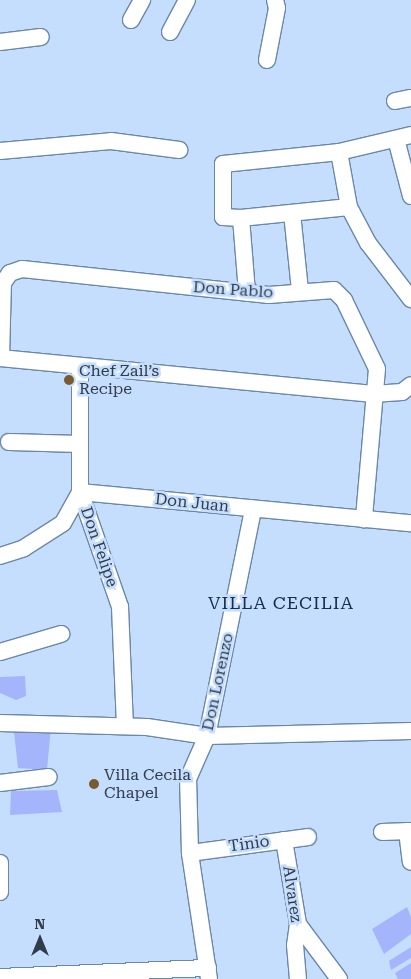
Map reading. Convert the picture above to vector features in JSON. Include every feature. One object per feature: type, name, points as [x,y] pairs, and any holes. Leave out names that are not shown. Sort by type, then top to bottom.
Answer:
[{"type":"street","points":[[132,20],[142,0]]},
{"type":"street","points":[[170,32],[187,0]]},
{"type":"street","points":[[268,60],[277,8],[275,0]]},
{"type":"street","points":[[0,42],[41,37]]},
{"type":"street","points":[[349,207],[241,218],[223,217],[222,164],[339,152],[404,137],[411,196]]},
{"type":"street","points":[[0,150],[111,141],[179,150]]},
{"type":"street","points":[[339,152],[349,207],[368,243],[411,299]]},
{"type":"street","points":[[292,213],[300,290]]},
{"type":"street","points":[[241,218],[247,293]]},
{"type":"street","name":"Don Pablo","points":[[1,358],[3,283],[10,273],[22,269],[269,295],[300,290],[334,290],[344,300],[377,369],[373,394],[364,519]]},
{"type":"street","points":[[1,358],[373,394],[402,392],[411,385]]},
{"type":"street","name":"Don Felipe","points":[[80,367],[80,492],[120,607],[125,726]]},
{"type":"street","points":[[9,442],[80,444]]},
{"type":"street","points":[[0,556],[24,548],[62,523],[80,492]]},
{"type":"street","name":"Don Juan","points":[[80,492],[411,523]]},
{"type":"street","name":"Don Lorenzo","points":[[208,973],[190,853],[188,779],[207,736],[253,509]]},
{"type":"street","points":[[0,652],[61,634]]},
{"type":"street","points":[[0,723],[125,726],[207,736],[411,731]]},
{"type":"street","points":[[0,783],[49,777]]},
{"type":"street","points":[[382,832],[409,831],[411,862]]},
{"type":"street","name":"Tinio","points":[[190,853],[308,836]]},
{"type":"street","name":"Alvarez","points":[[284,840],[298,924],[295,945],[298,979]]},
{"type":"street","points":[[0,863],[0,892]]},
{"type":"street","points":[[298,924],[340,979]]},
{"type":"street","points":[[0,977],[208,973]]},
{"type":"building","points":[[25,676],[26,696],[16,700],[0,693],[0,677]]},
{"type":"building","points":[[51,727],[47,770],[18,768],[14,732]]},
{"type":"building","points":[[57,790],[62,812],[10,815],[11,791]]},
{"type":"building","points":[[407,907],[411,917],[411,934],[384,954],[372,929]]},
{"type":"building","points":[[411,947],[411,958],[391,970],[389,961]]},
{"type":"building","points":[[411,963],[411,979],[398,979],[395,973]]},
{"type":"place","name":"Chef Zail’s Recipe","points":[[69,380]]},
{"type":"place","name":"Villa Cecila Chapel","points":[[94,784]]},
{"type":"district","name":"VILLA CECILIA","points":[[281,603]]}]
